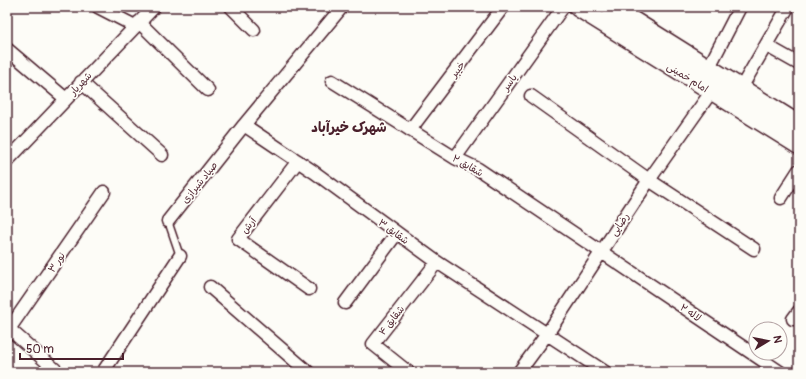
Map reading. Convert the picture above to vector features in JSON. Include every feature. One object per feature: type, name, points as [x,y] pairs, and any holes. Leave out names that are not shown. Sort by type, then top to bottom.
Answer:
[{"type":"main road","name":"امام خمینی","points":[[578,7],[714,80]]},
{"type":"main road","name":"امام خمینی","points":[[611,7],[736,96],[799,145]]},
{"type":"main road","name":"امام خمینی","points":[[736,96],[799,125]]},
{"type":"street","points":[[98,7],[137,24],[208,90]]},
{"type":"street","name":"شهریار","points":[[7,160],[154,7]]},
{"type":"street","points":[[230,7],[254,30]]},
{"type":"street","name":"صیاد شیرازی","points":[[168,221],[244,125],[342,7]]},
{"type":"street","name":"خیبر","points":[[410,130],[503,7]]},
{"type":"street","name":"یاسر","points":[[455,158],[563,7]]},
{"type":"street","name":"رضایی","points":[[519,372],[547,334],[714,80],[740,7]]},
{"type":"street","points":[[736,96],[767,46],[788,7]]},
{"type":"street","points":[[767,46],[799,64]]},
{"type":"street","points":[[7,49],[66,99]]},
{"type":"street","name":"شقایق ۲","points":[[332,81],[455,158],[478,169],[601,252]]},
{"type":"street","points":[[81,82],[162,155]]},
{"type":"street","points":[[531,96],[649,180],[754,249]]},
{"type":"street","name":"شقایق ۳","points":[[244,125],[298,161],[437,262],[605,372]]},
{"type":"street","name":"آرش","points":[[298,161],[238,239],[309,289]]},
{"type":"street","points":[[781,198],[799,170]]},
{"type":"street","name":"نور ۳","points":[[8,330],[104,192]]},
{"type":"street","points":[[346,304],[397,233]]},
{"type":"street","name":"لاله ۲","points":[[601,252],[780,372]]},
{"type":"street","name":"صیاد شیرازی","points":[[103,372],[180,256]]},
{"type":"street","name":"شقایق ۴","points":[[408,372],[373,344],[437,262]]},
{"type":"street","points":[[210,287],[308,372]]},
{"type":"street","points":[[8,330],[58,372]]},
{"type":"lane","name":"صیاد شیرازی","points":[[168,221],[180,256]]},
{"type":"district","name":"شهرک خیرآباد","points":[[349,127]]}]
